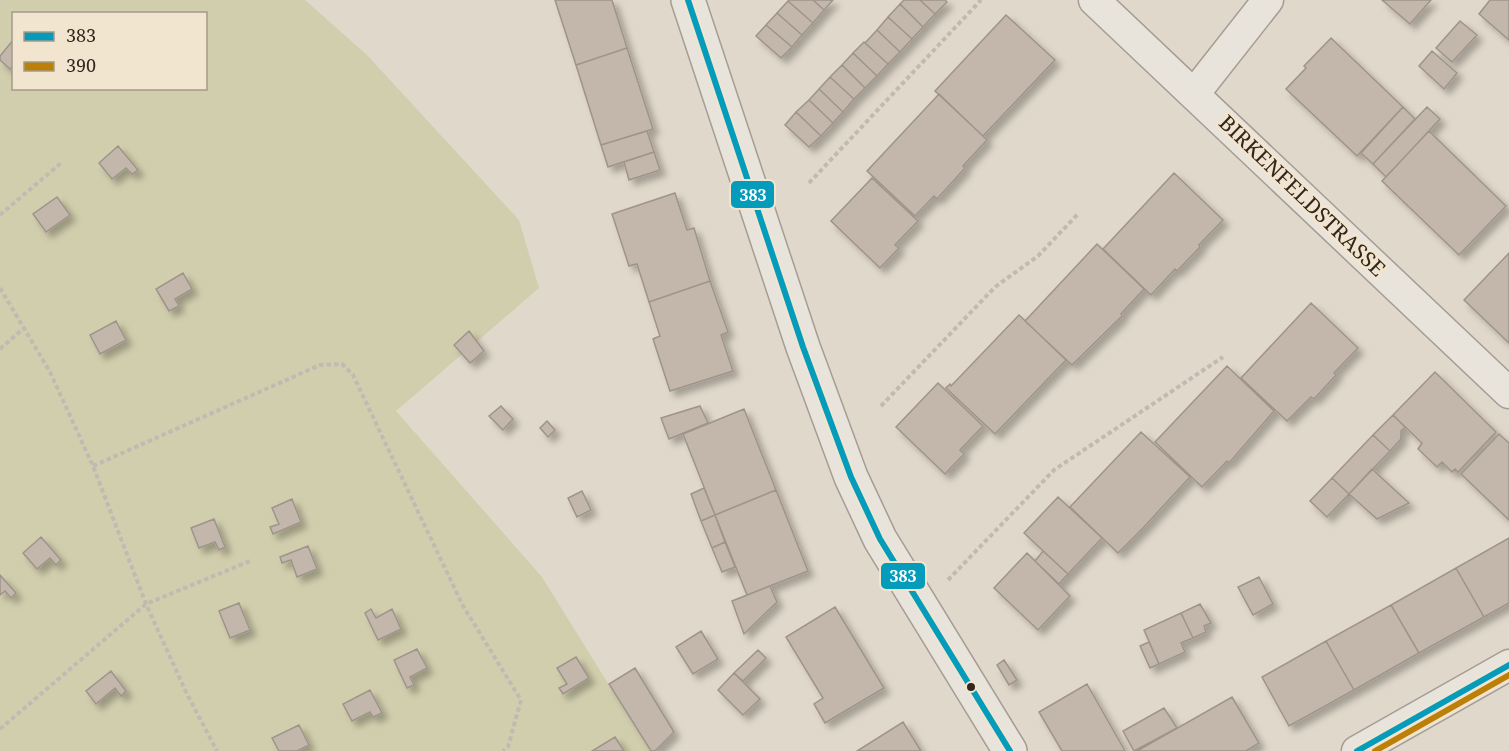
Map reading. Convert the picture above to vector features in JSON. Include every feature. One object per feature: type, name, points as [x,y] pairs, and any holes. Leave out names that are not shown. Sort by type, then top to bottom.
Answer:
[{"type":"street","points":[[688,0],[803,347],[851,477],[880,539],[1010,751]]},
{"type":"street","name":"BIRKENFELDSTRASSE","points":[[1095,0],[1509,393]]},
{"type":"street","points":[[1194,94],[1268,0]]},
{"type":"street","points":[[1357,751],[1509,665]]},
{"type":"path","points":[[809,183],[981,0]]},
{"type":"path","points":[[0,215],[61,164]]},
{"type":"path","points":[[881,406],[995,287],[1038,256],[1078,214]]},
{"type":"path","points":[[0,288],[50,372],[93,466],[146,604],[186,692],[217,751]]},
{"type":"path","points":[[0,348],[24,327]]},
{"type":"path","points":[[921,608],[1054,470],[1223,357]]},
{"type":"path","points":[[93,466],[320,365],[342,364],[353,375],[464,606],[521,700],[508,747],[503,751]]},
{"type":"path","points":[[0,729],[146,604],[249,561]]},
{"type":"shaded area","points":[[0,0],[305,0],[367,55],[519,220],[539,288],[396,411],[542,577],[650,751],[0,751]]},
{"type":"building","points":[[555,0],[612,0],[627,48],[576,65]]},
{"type":"building","points":[[789,0],[813,0],[824,10],[813,23]]},
{"type":"building","points":[[813,0],[833,0],[824,10]]},
{"type":"building","points":[[904,0],[920,0],[935,14],[923,27],[900,4]]},
{"type":"building","points":[[920,0],[945,0],[947,2],[935,14]]},
{"type":"building","points":[[1382,0],[1431,0],[1410,24]]},
{"type":"building","points":[[1490,0],[1509,0],[1509,40],[1479,14]]},
{"type":"building","points":[[788,1],[813,23],[802,35],[777,13]]},
{"type":"building","points":[[900,4],[923,27],[912,39],[888,17]]},
{"type":"building","points":[[777,13],[802,35],[792,47],[766,25]]},
{"type":"building","points":[[1006,15],[1055,60],[983,136],[935,91]]},
{"type":"building","points":[[888,17],[912,39],[900,52],[877,30]]},
{"type":"building","points":[[1460,21],[1477,35],[1452,62],[1436,48]]},
{"type":"building","points":[[766,25],[792,47],[781,58],[756,36]]},
{"type":"building","points":[[877,30],[900,52],[888,64],[865,43]]},
{"type":"building","points":[[1331,38],[1403,107],[1357,156],[1286,89]]},
{"type":"building","points":[[12,41],[12,67],[10,69],[0,60],[0,56]]},
{"type":"building","points":[[864,42],[888,64],[877,76],[853,53]]},
{"type":"building","points":[[627,48],[653,129],[601,145],[576,65]]},
{"type":"building","points":[[1432,51],[1457,73],[1444,89],[1419,66]]},
{"type":"building","points":[[853,53],[877,76],[865,88],[842,65]]},
{"type":"building","points":[[842,65],[865,88],[854,99],[830,77]]},
{"type":"building","points":[[830,77],[854,99],[843,112],[819,89]]},
{"type":"building","points":[[819,89],[843,112],[833,123],[809,100]]},
{"type":"building","points":[[939,94],[987,140],[937,199],[934,196],[915,216],[867,171]]},
{"type":"building","points":[[809,100],[833,123],[821,136],[796,112]]},
{"type":"building","points":[[1403,107],[1415,119],[1373,164],[1361,153]]},
{"type":"building","points":[[1427,107],[1440,119],[1386,177],[1373,164]]},
{"type":"building","points":[[796,112],[821,136],[809,147],[785,125]]},
{"type":"building","points":[[647,131],[654,152],[608,167],[601,145]]},
{"type":"building","points":[[1429,131],[1506,206],[1459,255],[1382,181]]},
{"type":"building","points":[[118,146],[138,170],[132,174],[126,168],[112,179],[99,163]]},
{"type":"building","points":[[654,152],[660,170],[629,180],[624,162]]},
{"type":"building","points":[[1174,173],[1223,220],[1177,271],[1175,269],[1151,295],[1103,249]]},
{"type":"building","points":[[872,178],[918,221],[895,245],[899,248],[880,268],[831,221]]},
{"type":"building","points":[[675,193],[687,230],[694,228],[710,281],[649,302],[637,264],[629,266],[612,214]]},
{"type":"building","points":[[57,197],[70,215],[46,232],[33,214]]},
{"type":"building","points":[[1097,244],[1144,289],[1121,314],[1122,316],[1072,365],[1025,321]]},
{"type":"building","points":[[1509,253],[1509,343],[1464,300]]},
{"type":"building","points":[[183,273],[192,289],[175,299],[179,306],[169,311],[156,289]]},
{"type":"building","points":[[710,281],[728,332],[721,335],[733,371],[670,391],[653,339],[660,336],[649,302]]},
{"type":"building","points":[[1311,303],[1358,348],[1334,373],[1336,375],[1314,399],[1311,397],[1287,421],[1241,378]]},
{"type":"building","points":[[1019,315],[1066,360],[995,434],[946,388],[950,384],[951,386]]},
{"type":"building","points":[[116,321],[126,340],[100,354],[90,335]]},
{"type":"building","points":[[469,331],[484,351],[470,363],[454,345]]},
{"type":"building","points":[[1227,366],[1274,411],[1229,463],[1227,461],[1202,487],[1155,442]]},
{"type":"building","points":[[1435,372],[1496,432],[1458,472],[1455,469],[1452,472],[1442,462],[1437,467],[1418,449],[1422,443],[1393,415]]},
{"type":"building","points":[[938,383],[983,426],[960,450],[964,454],[945,474],[896,427]]},
{"type":"building","points":[[501,406],[513,419],[503,430],[489,416]]},
{"type":"building","points":[[700,406],[708,423],[669,439],[661,418]]},
{"type":"building","points":[[744,409],[776,490],[715,515],[683,434]]},
{"type":"building","points":[[1393,415],[1405,427],[1401,431],[1401,439],[1390,451],[1373,435]]},
{"type":"building","points":[[547,421],[555,430],[548,437],[540,428]]},
{"type":"building","points":[[1141,432],[1190,477],[1118,553],[1070,507]]},
{"type":"building","points":[[1499,434],[1509,443],[1509,520],[1461,474]]},
{"type":"building","points":[[1373,435],[1390,451],[1349,494],[1332,478]]},
{"type":"building","points":[[1372,469],[1409,503],[1377,519],[1349,494]]},
{"type":"building","points":[[1332,478],[1349,494],[1327,517],[1310,501]]},
{"type":"building","points":[[704,488],[715,515],[701,521],[691,494]]},
{"type":"building","points":[[776,490],[808,571],[747,595],[715,515]]},
{"type":"building","points":[[582,491],[591,510],[577,517],[568,498]]},
{"type":"building","points":[[1058,497],[1102,538],[1068,574],[1024,533]]},
{"type":"building","points":[[292,499],[301,522],[273,534],[270,527],[279,524],[272,508]]},
{"type":"building","points":[[715,515],[725,542],[712,548],[701,521]]},
{"type":"building","points":[[214,519],[225,547],[219,550],[215,542],[199,548],[191,528]]},
{"type":"building","points":[[41,537],[61,560],[56,565],[50,558],[37,569],[23,553]]},
{"type":"building","points":[[1509,538],[1509,603],[1484,617],[1456,568]]},
{"type":"building","points":[[725,542],[735,567],[722,572],[712,548]]},
{"type":"building","points":[[308,546],[317,569],[297,577],[291,560],[282,563],[280,557]]},
{"type":"building","points":[[1043,551],[1068,574],[1059,584],[1035,561]]},
{"type":"building","points":[[1027,553],[1070,596],[1038,630],[994,588]]},
{"type":"building","points":[[1456,568],[1484,617],[1419,653],[1391,605]]},
{"type":"building","points":[[0,575],[16,593],[11,598],[5,591],[0,595]]},
{"type":"building","points":[[1259,577],[1273,604],[1253,615],[1238,587]]},
{"type":"building","points":[[770,586],[777,602],[744,634],[732,601]]},
{"type":"building","points":[[239,603],[250,630],[230,638],[219,611]]},
{"type":"building","points":[[1200,604],[1211,623],[1204,626],[1206,632],[1193,638],[1181,613]]},
{"type":"building","points":[[1391,605],[1419,653],[1354,690],[1326,641]]},
{"type":"building","points":[[835,607],[884,688],[825,723],[814,704],[823,698],[786,637]]},
{"type":"building","points":[[371,609],[376,618],[392,609],[401,629],[378,640],[365,613]]},
{"type":"building","points":[[1181,613],[1193,638],[1181,643],[1185,652],[1159,664],[1144,630]]},
{"type":"building","points":[[701,631],[718,659],[693,674],[676,647]]},
{"type":"building","points":[[1326,641],[1354,690],[1289,726],[1262,677]]},
{"type":"building","points":[[1149,642],[1159,664],[1150,668],[1140,646]]},
{"type":"building","points":[[417,649],[427,668],[410,677],[414,685],[407,688],[394,660]]},
{"type":"building","points":[[758,650],[766,658],[743,681],[734,673]]},
{"type":"building","points":[[576,657],[589,678],[563,694],[559,688],[567,684],[557,668]]},
{"type":"building","points":[[1004,660],[1017,680],[1009,685],[997,665]]},
{"type":"building","points":[[635,668],[674,732],[655,751],[651,751],[609,684]]},
{"type":"building","points":[[111,671],[126,691],[121,696],[115,688],[96,704],[86,691]]},
{"type":"building","points":[[734,673],[760,699],[743,715],[718,690]]},
{"type":"building","points":[[1087,684],[1125,751],[1062,751],[1039,712]]},
{"type":"building","points":[[370,690],[382,713],[373,717],[370,712],[352,721],[343,704]]},
{"type":"building","points":[[1232,697],[1259,743],[1246,751],[1137,751]]},
{"type":"building","points":[[1164,708],[1177,728],[1134,751],[1123,731]]},
{"type":"building","points":[[903,722],[921,751],[857,751]]},
{"type":"building","points":[[299,725],[309,745],[297,751],[279,751],[272,738]]},
{"type":"building","points":[[615,737],[624,751],[592,751]]},
{"type":"transit line","name":"383","points":[[688,0],[803,347],[851,477],[880,539],[1010,751]]},
{"type":"transit line","name":"383","points":[[1357,751],[1509,665]]},
{"type":"transit line","name":"390","points":[[1375,751],[1509,675]]}]
